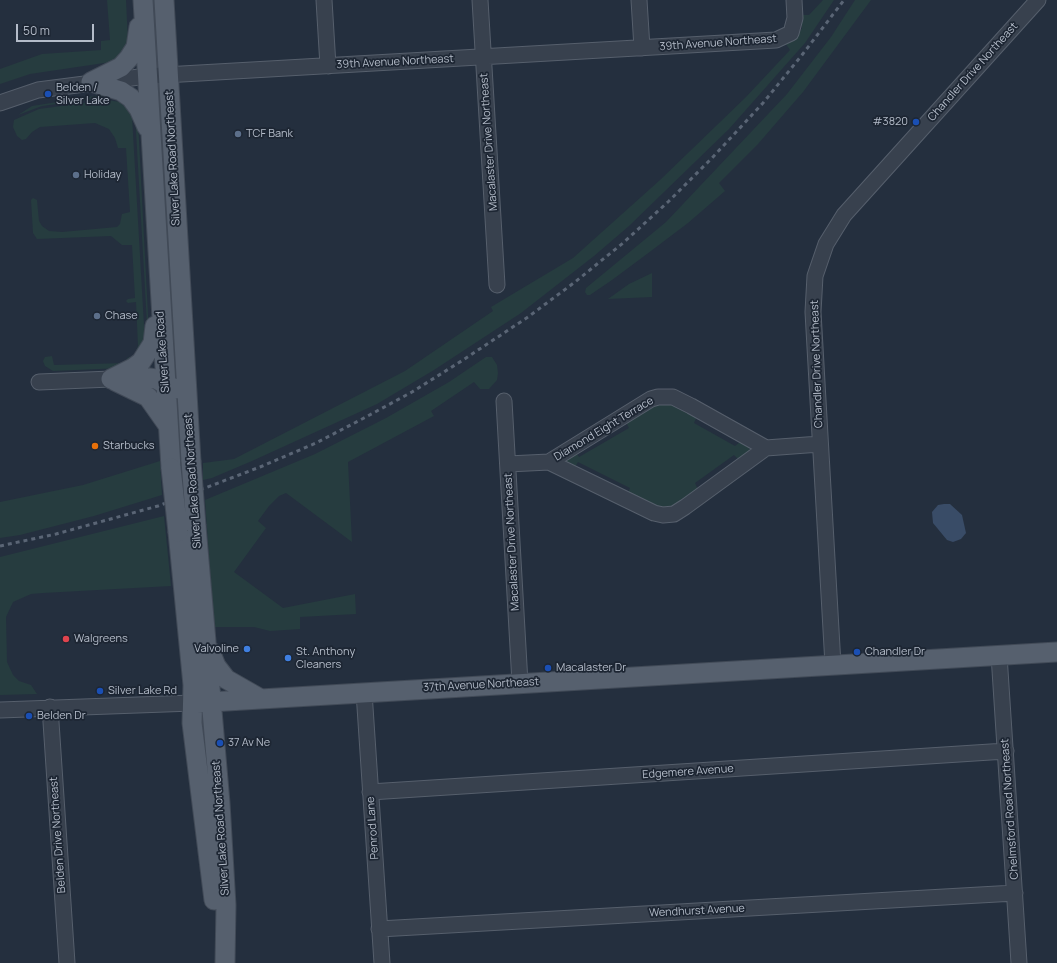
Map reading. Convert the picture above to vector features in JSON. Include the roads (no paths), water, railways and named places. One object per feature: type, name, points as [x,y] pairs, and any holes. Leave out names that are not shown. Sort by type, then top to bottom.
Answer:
[{"type":"main road","name":"Silver Lake Road Northeast","points":[[164,0],[191,461],[205,636],[202,702],[220,803],[226,905],[225,963]]},
{"type":"main road","name":"Silver Lake Road","points":[[143,3],[159,292],[171,468],[193,685],[202,702]]},
{"type":"main road","points":[[91,82],[121,67],[130,57],[136,47],[143,3]]},
{"type":"main road","points":[[91,82],[121,91],[131,98],[139,109],[150,136]]},
{"type":"main road","points":[[110,379],[134,368],[147,355],[153,343],[159,292]]},
{"type":"main road","points":[[110,379],[149,378],[176,389],[188,408]]},
{"type":"main road","points":[[110,379],[148,397],[168,426]]},
{"type":"main road","points":[[205,636],[216,666],[222,675],[261,699]]},
{"type":"main road","name":"37th Avenue Northeast","points":[[202,702],[1057,652]]},
{"type":"street","points":[[324,0],[328,66]]},
{"type":"street","name":"Macalaster Drive Northeast","points":[[480,0],[497,284]]},
{"type":"street","points":[[639,0],[642,48]]},
{"type":"street","name":"39th Avenue Northeast","points":[[0,103],[38,90],[147,76],[483,58],[776,40],[791,33],[795,18],[794,0]]},
{"type":"street","name":"Chandler Drive Northeast","points":[[833,665],[813,312],[815,276],[826,244],[844,215],[1038,0]]},
{"type":"street","points":[[39,382],[110,379]]},
{"type":"street","name":"Diamond Eight Terrace","points":[[508,464],[549,462],[654,513],[663,515],[674,514],[685,507],[766,448],[685,403],[672,398],[658,397],[651,399],[549,462]]},
{"type":"street","name":"Macalaster Drive Northeast","points":[[504,401],[520,683]]},
{"type":"street","points":[[766,448],[820,444]]},
{"type":"street","name":"Chelmsford Road Northeast","points":[[1000,655],[1019,963]]},
{"type":"street","name":"Penrod Lane","points":[[364,692],[382,963]]},
{"type":"street","name":"37th Avenue Northeast","points":[[0,710],[202,702]]},
{"type":"street","name":"Belden Drive Northeast","points":[[50,707],[67,963]]},
{"type":"street","name":"Edgemere Avenue","points":[[370,792],[1006,751]]},
{"type":"street","name":"Wendhurst Avenue","points":[[380,929],[1015,893]]},
{"type":"water","points":[[950,504],[962,515],[966,533],[961,539],[953,542],[947,540],[933,523],[932,512],[938,505]]},
{"type":"railway","points":[[0,546],[56,534],[158,506],[260,467],[316,443],[364,418],[412,392],[463,360],[528,317],[575,282],[623,243],[669,201],[712,158],[763,103],[844,0]]},
{"type":"place","name":"Belden / Silver Lake","points":[[48,94]]},
{"type":"place","name":"#3820","points":[[916,122]]},
{"type":"place","name":"TCF Bank","points":[[238,134]]},
{"type":"place","name":"Holiday","points":[[76,175]]},
{"type":"place","name":"Chase","points":[[97,316]]},
{"type":"place","name":"Starbucks","points":[[95,446]]},
{"type":"place","name":"Walgreens","points":[[66,639]]},
{"type":"place","name":"Valvoline","points":[[247,649]]},
{"type":"place","name":"Chandler Dr","points":[[857,652]]},
{"type":"place","name":"St. Anthony Cleaners","points":[[288,658]]},
{"type":"place","name":"Macalaster Dr","points":[[548,668]]},
{"type":"place","name":"Silver Lake Rd","points":[[100,691]]},
{"type":"place","name":"Belden Dr","points":[[29,716]]},
{"type":"place","name":"37 Av Ne","points":[[220,743]]}]
